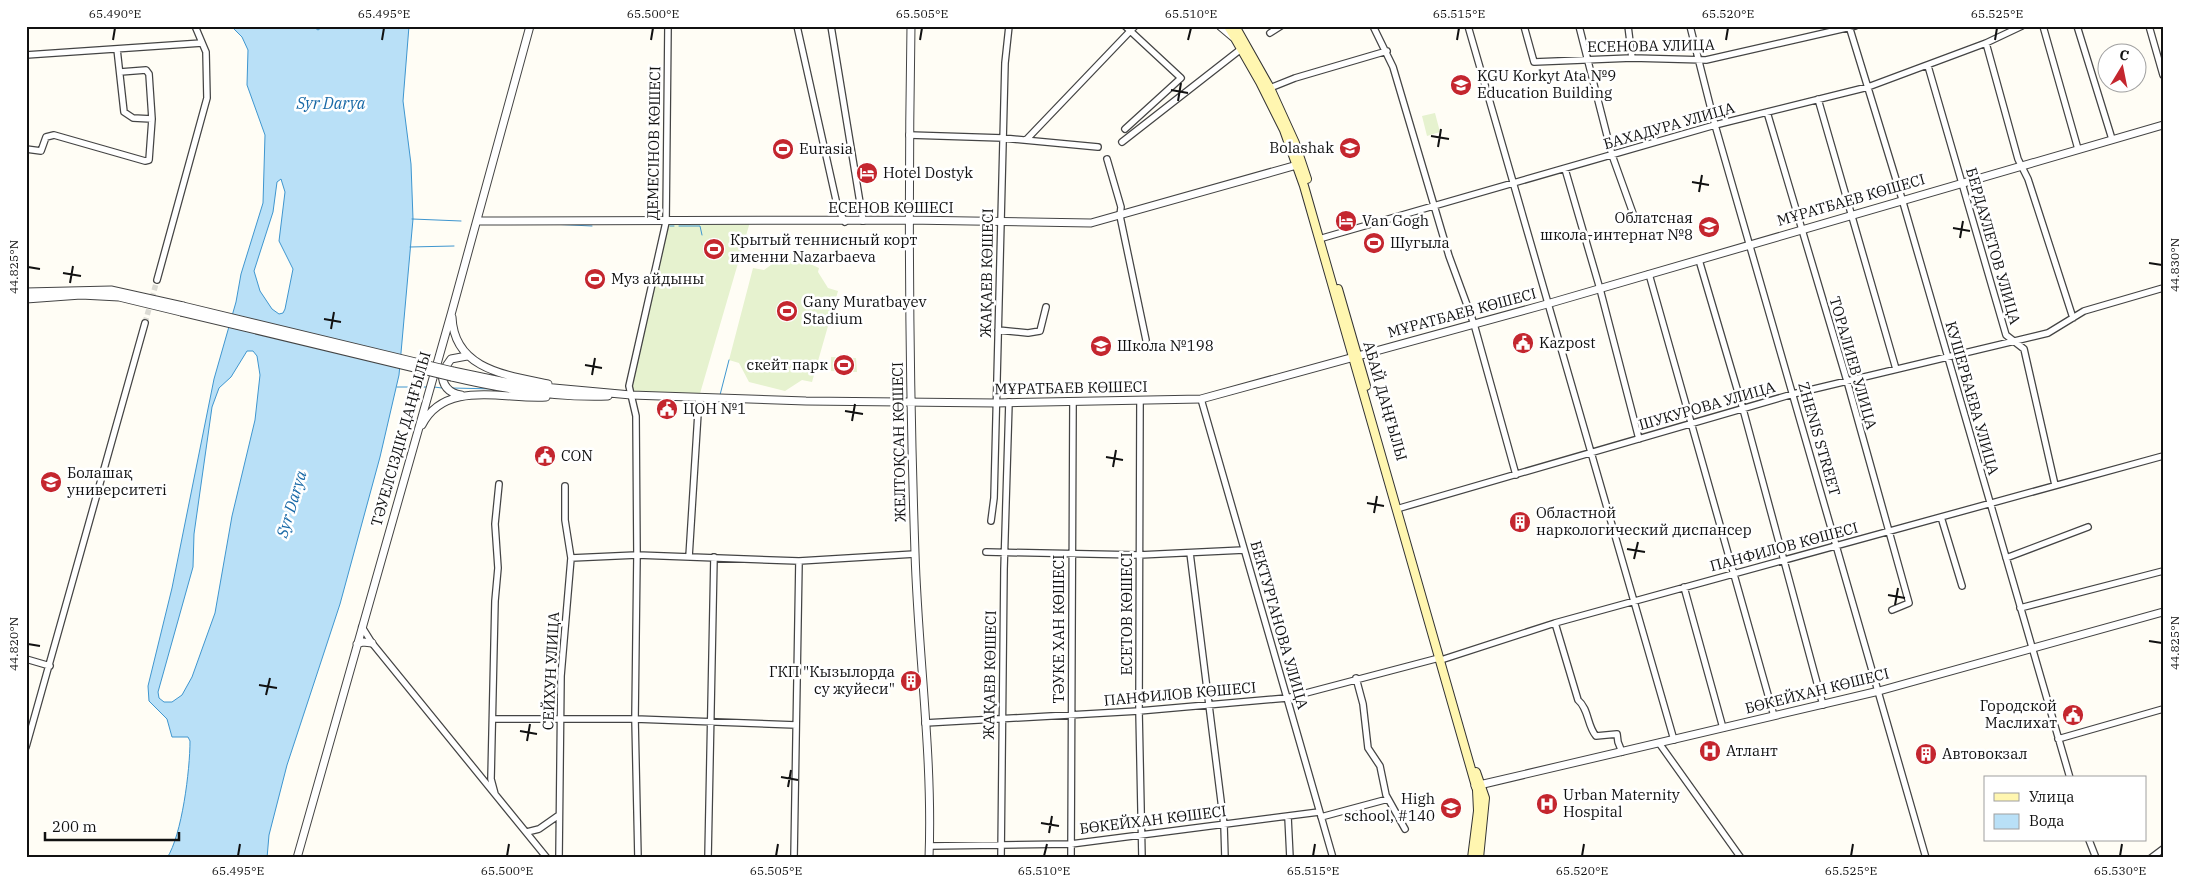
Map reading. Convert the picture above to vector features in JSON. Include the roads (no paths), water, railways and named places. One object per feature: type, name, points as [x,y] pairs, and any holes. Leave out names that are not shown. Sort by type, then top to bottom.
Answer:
[{"type":"main road","points":[[1229,26],[1236,36]]},
{"type":"main road","points":[[1235,26],[1236,36]]},
{"type":"main road","name":"АБАЙ ДАҢҒЫЛЫ","points":[[1236,36],[1241,49],[1270,92]]},
{"type":"main road","name":"АБАЙ ДАҢҒЫЛЫ","points":[[1236,36],[1270,92],[1300,164],[1441,658]]},
{"type":"main road","name":"АБАЙ ДАҢҒЫЛЫ","points":[[1355,357],[1400,508],[1441,658]]},
{"type":"main road","points":[[1441,658],[1478,785],[1485,800],[1479,858]]},
{"type":"main road","points":[[1472,858],[1478,811],[1478,785]]},
{"type":"street","points":[[157,280],[207,98],[206,52],[195,26]]},
{"type":"street","name":"ТӘУЕЛСІЗДІК ДАҢҒЫЛЫ","points":[[297,858],[452,311],[530,26]]},
{"type":"street","name":"ДЕМЕСІНОВ КӨШЕСІ","points":[[638,858],[635,719],[636,416],[629,386],[666,222],[668,26]]},
{"type":"street","points":[[797,26],[838,209],[845,222]]},
{"type":"street","points":[[831,26],[863,221]]},
{"type":"street","name":"ЖЕЛТОҚСАН КӨШЕСІ","points":[[910,26],[907,220],[914,554],[926,723],[929,858]]},
{"type":"street","name":"ЖАҚАЕВ КӨШЕСІ","points":[[990,520],[994,498],[1005,63],[1009,26]]},
{"type":"street","points":[[1125,26],[1133,29],[1181,78],[1125,129]]},
{"type":"street","name":"АБАЙ ДАҢҒЫЛЫ","points":[[1220,26],[1236,36]]},
{"type":"street","points":[[1270,33],[1281,26]]},
{"type":"street","points":[[1373,26],[1387,51],[1435,207],[1474,324],[1516,476]]},
{"type":"street","points":[[1468,26],[1512,184],[1674,740]]},
{"type":"street","name":"ЕСЕНОВА УЛИЦА","points":[[1524,26],[1534,62],[1632,58],[1706,60],[1851,27]]},
{"type":"street","points":[[1579,26],[1612,155],[1634,219]]},
{"type":"street","points":[[1628,26],[1632,58]]},
{"type":"street","name":"ZHENIS STREET","points":[[1690,26],[1716,125],[1926,858]]},
{"type":"street","name":"БАХАДУРА УЛИЦА","points":[[1321,238],[1435,207],[1716,125],[1868,87],[1928,66],[1986,43],[2022,26]]},
{"type":"street","points":[[2043,26],[2078,149]]},
{"type":"street","points":[[2077,26],[2112,139]]},
{"type":"street","points":[[2149,26],[2163,75]]},
{"type":"street","name":"КУШЕРБАЕВА УЛИЦА","points":[[1851,27],[2069,776]]},
{"type":"street","points":[[1026,140],[1133,29]]},
{"type":"street","points":[[26,55],[202,43]]},
{"type":"street","points":[[1986,43],[2020,165],[2028,179],[2073,318]]},
{"type":"street","points":[[1122,142],[1241,49]]},
{"type":"street","points":[[117,50],[124,112],[134,118],[152,119]]},
{"type":"street","points":[[1270,92],[1296,78],[1387,51]]},
{"type":"street","name":"БЕРДАУЛЕТОВ УЛИЦА","points":[[1928,66],[2006,335],[2024,349],[2055,485]]},
{"type":"street","points":[[26,149],[41,150],[46,137],[54,135],[145,161],[149,160],[151,156],[152,119],[149,74],[146,70],[120,72]]},
{"type":"street","points":[[1818,99],[1896,369]]},
{"type":"street","name":"ТОРАЛИЕВ УЛИЦА","points":[[1767,112],[1800,230],[1847,381],[1909,603],[1892,610]]},
{"type":"street","name":"МҰРАТБАЕВ КӨШЕСІ","points":[[573,392],[699,397],[996,403],[1201,399],[1600,289],[1902,199],[2163,125]]},
{"type":"street","points":[[909,135],[1003,138],[1098,147]]},
{"type":"street","points":[[1107,159],[1121,207],[1120,216],[1146,340]]},
{"type":"street","name":"ЕСЕНОВ КӨШЕСІ","points":[[477,221],[845,222],[907,220],[1092,223],[1300,164]]},
{"type":"street","points":[[1565,169],[1600,289],[1639,439]]},
{"type":"street","points":[[1699,260],[1743,409],[1823,705]]},
{"type":"street","points":[[1649,274],[1774,716]]},
{"type":"street","name":"ШУКУРОВА УЛИЦА","points":[[1400,508],[1516,476],[1794,394],[2048,333],[2084,311],[2163,288]]},
{"type":"street","points":[[26,292],[111,290],[520,391],[573,392]]},
{"type":"street","points":[[26,299],[82,295],[119,297],[182,309]]},
{"type":"street","points":[[998,330],[1028,333],[1040,331],[1046,307]]},
{"type":"street","points":[[452,311],[454,337],[458,346],[467,356],[486,367],[573,392]]},
{"type":"street","points":[[26,747],[145,323]]},
{"type":"street","points":[[467,356],[451,359],[444,367],[442,377],[449,391],[458,395],[536,398],[573,392]]},
{"type":"street","points":[[415,439],[425,419],[436,406],[453,398],[468,396]]},
{"type":"street","points":[[689,557],[699,397]]},
{"type":"street","name":"БЕКТУРГАНОВА УЛИЦА","points":[[1201,399],[1333,858]]},
{"type":"street","name":"ЕСЕТОВ КӨШЕСІ","points":[[1140,400],[1139,711],[1142,858]]},
{"type":"street","name":"ТӘУКЕ ХАН КӨШЕСІ","points":[[1071,858],[1073,401]]},
{"type":"street","name":"ЖАҚАЕВ КӨШЕСІ","points":[[1001,858],[1004,552],[1009,402]]},
{"type":"street","name":"ПАНФИЛОВ КӨШЕСІ","points":[[926,723],[1139,711],[1287,698],[1356,678],[1441,658],[1555,623],[2163,456]]},
{"type":"street","points":[[495,794],[491,779],[495,601],[498,568],[495,524],[499,484]]},
{"type":"street","name":"СЕЙХУН УЛИЦА","points":[[559,858],[560,719],[564,638],[571,558],[565,520],[565,486]]},
{"type":"street","points":[[1941,517],[1962,586]]},
{"type":"street","points":[[2006,558],[2088,527]]},
{"type":"street","points":[[986,552],[1072,556],[1139,556],[1244,550]]},
{"type":"street","points":[[1190,553],[1224,826],[1225,858]]},
{"type":"street","points":[[571,558],[637,555],[799,560],[914,554]]},
{"type":"street","points":[[708,858],[714,557]]},
{"type":"street","points":[[794,858],[799,560]]},
{"type":"street","points":[[2020,608],[2163,570]]},
{"type":"street","points":[[1684,588],[1723,728]]},
{"type":"street","name":"БӨКЕЙХАН КӨШЕСІ","points":[[1478,785],[1879,691],[2163,612]]},
{"type":"street","points":[[1555,623],[1578,700],[1584,705],[1592,731],[1596,736],[1617,734],[1622,752]]},
{"type":"street","points":[[362,627],[372,643],[547,858]]},
{"type":"street","points":[[357,644],[372,643]]},
{"type":"street","points":[[26,659],[50,666]]},
{"type":"street","points":[[1356,678],[1363,704],[1368,748],[1380,766],[1388,799],[1405,830]]},
{"type":"street","points":[[2058,739],[2163,709]]},
{"type":"street","points":[[492,719],[635,719],[796,725]]},
{"type":"street","points":[[1659,743],[1741,858]]},
{"type":"street","name":"БӨКЕЙХАН КӨШЕСІ","points":[[929,846],[1071,844],[1141,837],[1288,816],[1320,815],[1388,799]]},
{"type":"street","points":[[526,832],[539,829],[559,815]]},
{"type":"street","points":[[1288,816],[1290,858]]},
{"type":"street","points":[[2089,842],[2096,858]]},
{"type":"street","points":[[2151,858],[2163,849]]},
{"type":"water","name":"Syr Darya","points":[[231,26],[312,26],[318,30],[324,26],[409,26],[403,101],[411,164],[413,219],[399,375],[380,457],[340,604],[287,765],[269,835],[267,858],[167,858],[181,819],[189,768],[190,741],[188,737],[172,737],[167,719],[149,701],[148,686],[172,588],[214,379],[236,302],[241,274],[263,203],[265,135],[247,85],[248,50],[242,37]],"holes":[[[281,179],[285,192],[279,241],[293,269],[285,309],[283,313],[279,314],[272,309],[260,291],[254,271],[273,212],[277,182]],[[247,351],[253,351],[257,356],[260,375],[255,420],[232,516],[215,613],[192,677],[182,695],[172,702],[164,702],[159,698],[158,692],[193,567],[194,534],[212,407],[219,388],[231,377]]]},
{"type":"waterway","points":[[412,219],[461,221]]},
{"type":"waterway","points":[[550,224],[592,226]]},
{"type":"waterway","points":[[679,226],[700,226],[702,235]]},
{"type":"waterway","points":[[410,247],[454,246]]},
{"type":"waterway","points":[[720,395],[729,360]]},
{"type":"waterway","points":[[397,387],[426,387]]},
{"type":"waterway","points":[[434,387],[442,388]]},
{"type":"waterway","points":[[452,388],[495,389]]},
{"type":"tunnel","points":[[145,323],[157,280]]},
{"type":"place","name":"KGU Korkyt Ata №9 Education Building","points":[[1461,85]]},
{"type":"place","name":"Bolashak","points":[[1350,148]]},
{"type":"place","name":"Eurasia","points":[[783,149]]},
{"type":"place","name":"Hotel Dostyk","points":[[867,173]]},
{"type":"place","name":"Van Gogh","points":[[1346,221]]},
{"type":"place","name":"Облатсная школа-интернат №8","points":[[1709,227]]},
{"type":"place","name":"Шугыла","points":[[1374,243]]},
{"type":"place","name":"Крытый теннисный корт именни Nazarbaeva","points":[[714,249]]},
{"type":"place","name":"Муз айдыны","points":[[595,279]]},
{"type":"place","name":"Gany Muratbayev Stadium","points":[[787,311]]},
{"type":"place","name":"Kazpost","points":[[1523,343]]},
{"type":"place","name":"Школа №198","points":[[1101,346]]},
{"type":"place","name":"скейт парк","points":[[844,365]]},
{"type":"place","name":"ЦОН №1","points":[[667,409]]},
{"type":"place","name":"CON","points":[[545,456]]},
{"type":"place","name":"Болашақ университеті","points":[[51,482]]},
{"type":"place","name":"Областной наркологический диспансер","points":[[1520,522]]},
{"type":"place","name":"ГКП \"Кызылорда су жуйеси\"","points":[[911,681]]},
{"type":"place","name":"Городской Маслихат","points":[[2073,715]]},
{"type":"place","name":"Атлант","points":[[1710,751]]},
{"type":"place","name":"Автовокзал","points":[[1926,754]]},
{"type":"place","name":"Urban Maternity Hospital","points":[[1547,804]]},
{"type":"place","name":"High school, #140","points":[[1451,808]]}]
